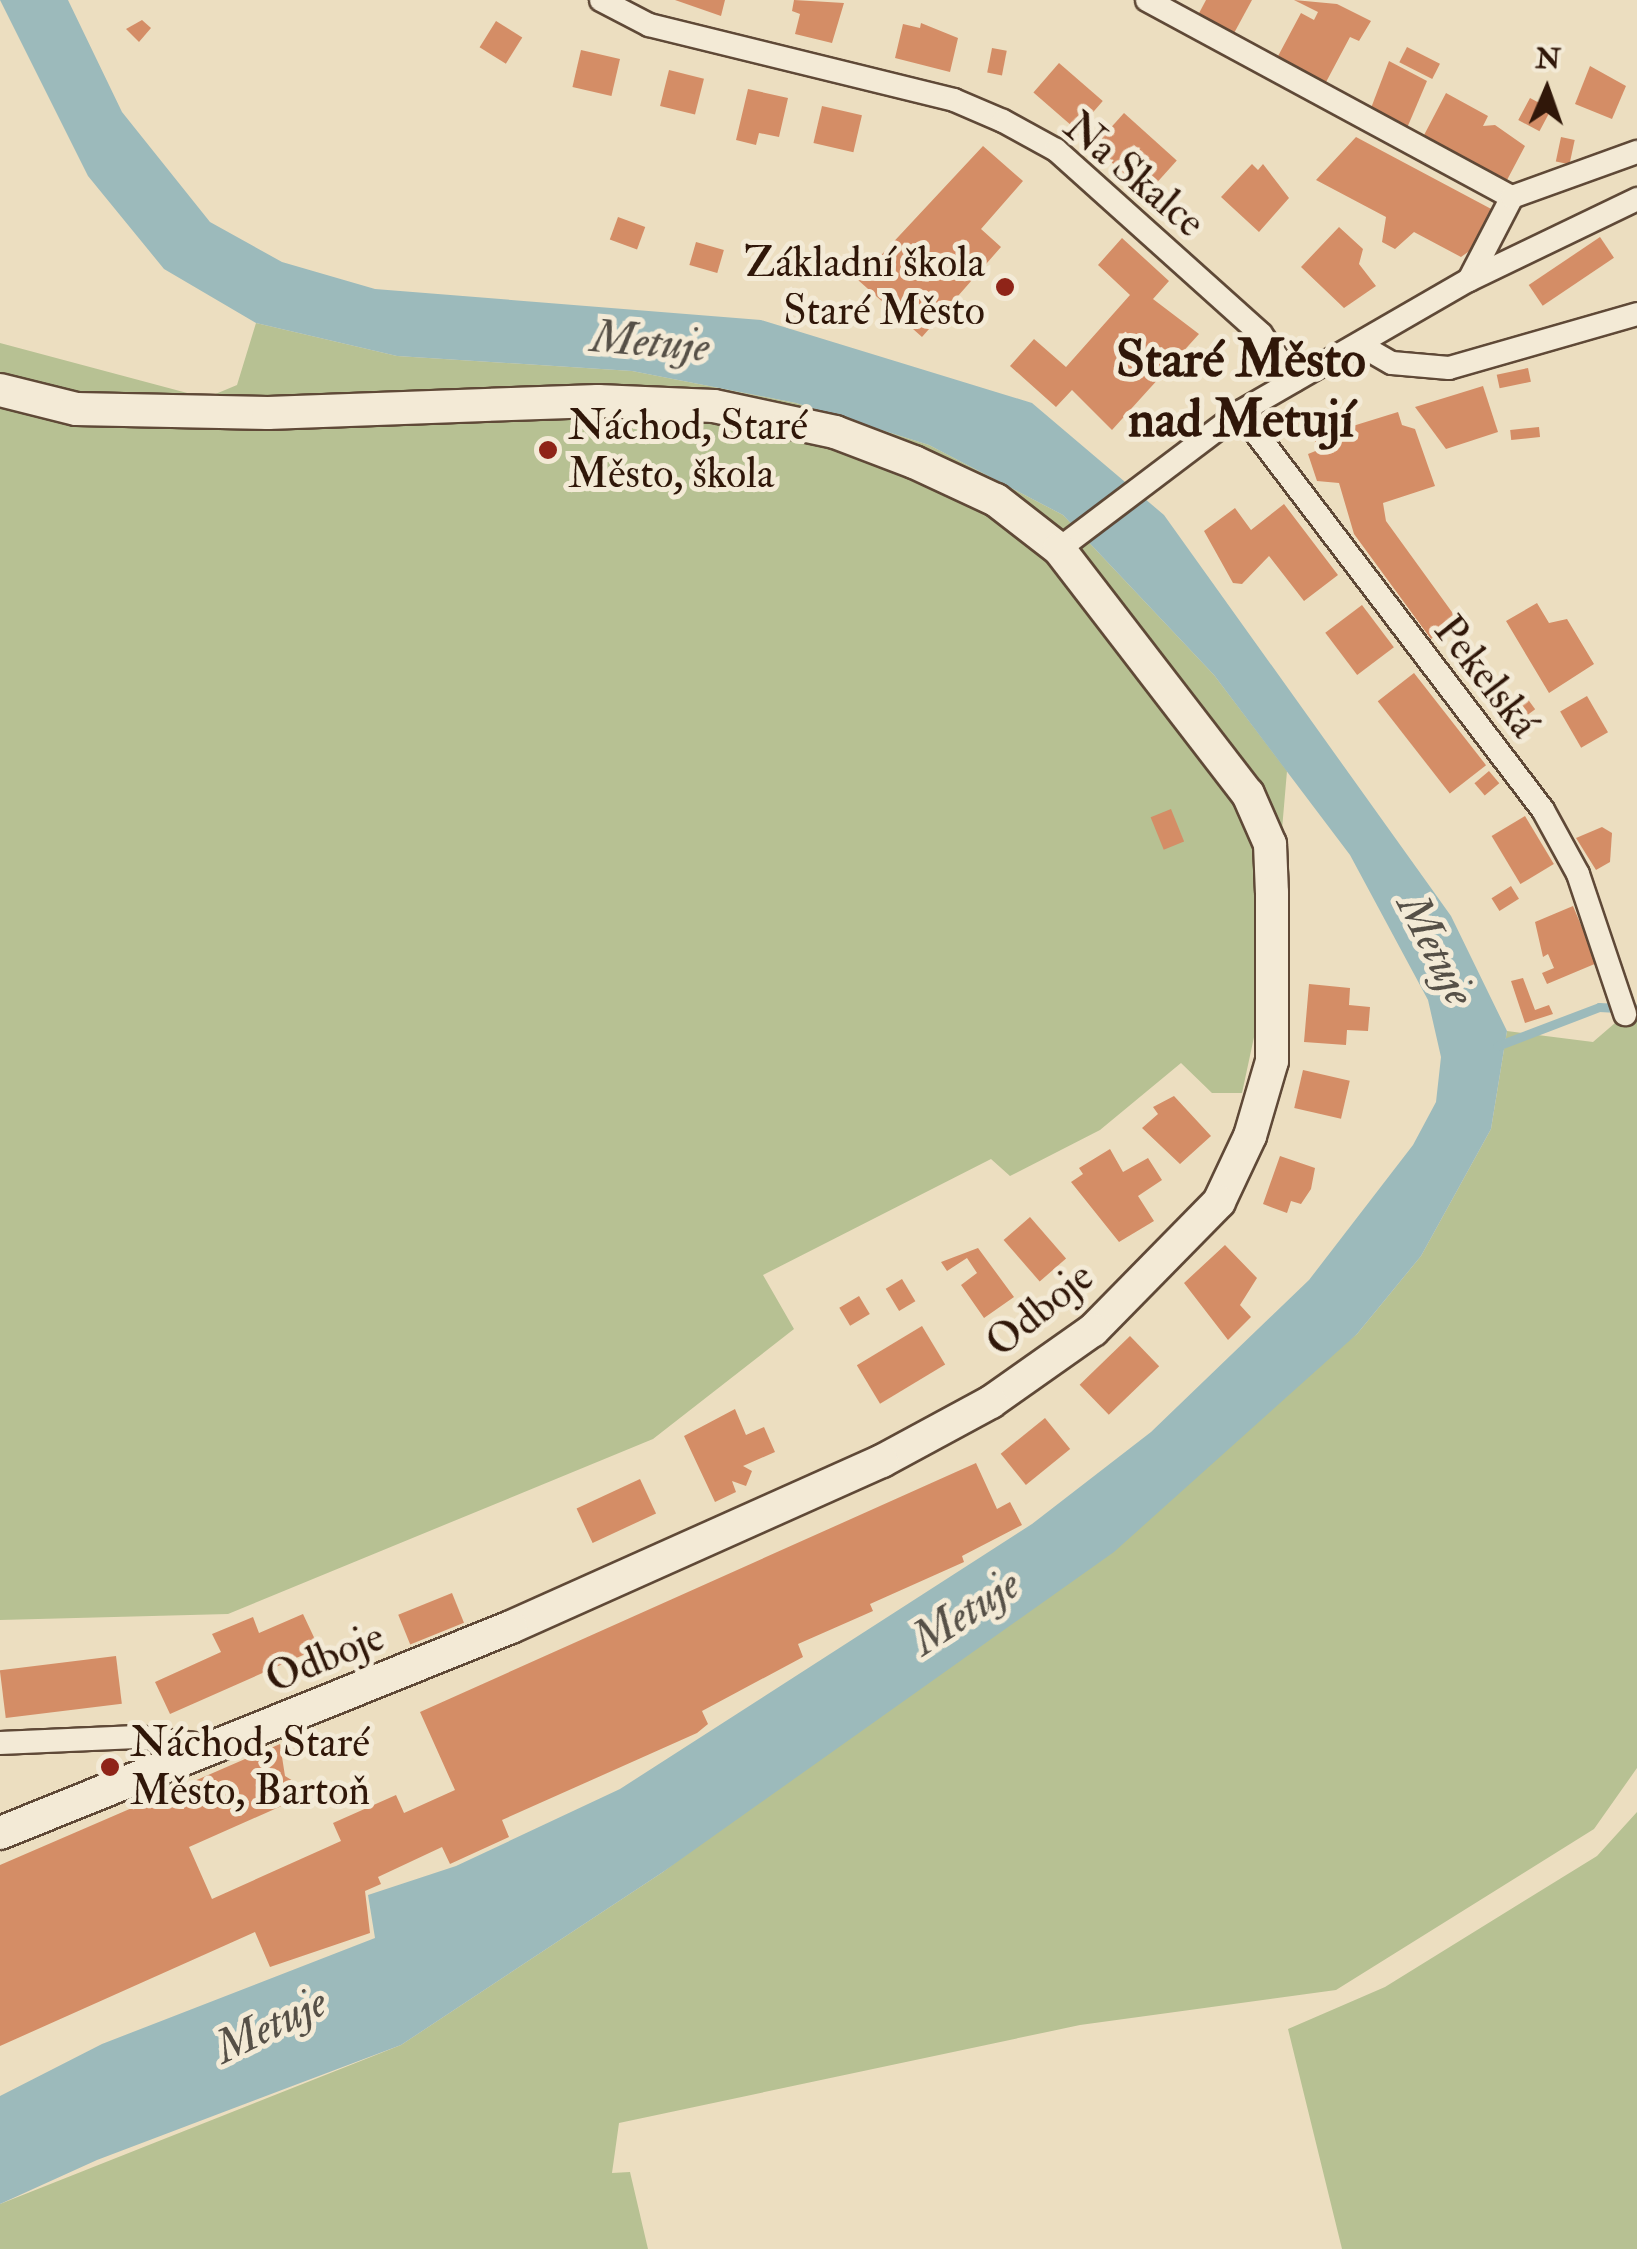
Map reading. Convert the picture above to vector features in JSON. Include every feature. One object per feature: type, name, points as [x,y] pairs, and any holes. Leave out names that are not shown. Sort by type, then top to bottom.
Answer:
[{"type":"street","name":"Na Skalce","points":[[602,0],[649,25],[954,100],[1003,121],[1070,163],[1261,334],[1294,380]]},
{"type":"street","points":[[1147,0],[1512,197]]},
{"type":"street","points":[[1469,280],[1512,197],[1637,152]]},
{"type":"street","points":[[1067,543],[1158,469],[1240,412],[1362,346],[1469,280],[1637,199]]},
{"type":"street","points":[[1362,346],[1405,366],[1449,368],[1637,314]]},
{"type":"street","name":"Odboje","points":[[0,390],[76,409],[268,413],[598,401],[714,406],[835,432],[914,462],[996,500],[1067,543],[1248,794],[1270,844],[1272,1061],[1250,1136],[1219,1202],[1093,1330],[992,1402],[882,1461],[528,1620],[0,1833]]},
{"type":"street","name":"Pekelská","points":[[1240,412],[1544,810],[1578,874],[1625,1014]]},
{"type":"street","name":"Odboje","points":[[0,1743],[137,1737],[219,1747]]},
{"type":"green space","points":[[256,323],[397,356],[632,371],[796,403],[929,445],[1063,515],[1214,675],[1287,771],[1271,958],[1242,1093],[1212,1093],[1181,1063],[1100,1130],[1010,1176],[991,1159],[763,1275],[794,1329],[653,1439],[228,1614],[0,1620],[0,343],[206,398],[237,385]]},
{"type":"green space","points":[[1637,1004],[1637,1768],[1594,1829],[1336,1990],[1080,2025],[619,2123],[612,2173],[630,2172],[648,2249],[0,2249],[0,2204],[401,2045],[663,1872],[1357,1334],[1421,1256],[1491,1129],[1507,1031],[1593,1042]]},
{"type":"green space","points":[[1637,1812],[1637,2249],[1342,2249],[1288,2029],[1385,1987],[1597,1856]]},
{"type":"water","name":"Metuje","points":[[0,0],[68,0],[122,112],[210,222],[282,262],[375,289],[761,320],[1032,403],[1164,515],[1451,916],[1507,1031],[1491,1129],[1421,1256],[1357,1334],[1114,1552],[663,1872],[401,2045],[97,2160],[0,2204],[0,2096],[102,2044],[375,1938],[368,1895],[456,1866],[620,1789],[1032,1524],[1151,1432],[1309,1280],[1413,1145],[1436,1102],[1441,1057],[1428,1000],[1350,855],[1214,675],[1063,515],[929,445],[796,403],[632,371],[397,356],[256,323],[164,269],[88,176]]},
{"type":"building","points":[[675,0],[725,0],[721,16]]},
{"type":"building","points":[[794,0],[844,3],[832,43],[795,34],[800,14],[792,11]]},
{"type":"building","points":[[1206,0],[1252,0],[1233,35],[1197,17]]},
{"type":"building","points":[[1294,0],[1337,4],[1371,21],[1359,41],[1350,37],[1325,84],[1277,58],[1301,13],[1314,20],[1318,12]]},
{"type":"building","points":[[142,20],[151,28],[139,42],[126,29]]},
{"type":"building","points":[[496,21],[522,37],[506,64],[480,47]]},
{"type":"building","points":[[921,23],[958,38],[950,72],[895,58],[903,24],[920,28]]},
{"type":"building","points":[[1407,47],[1440,64],[1432,79],[1399,62]]},
{"type":"building","points":[[992,48],[1007,51],[1002,75],[987,73]]},
{"type":"building","points":[[581,50],[620,59],[611,96],[572,87]]},
{"type":"building","points":[[1389,61],[1427,81],[1407,128],[1371,108]]},
{"type":"building","points":[[1059,63],[1103,101],[1077,130],[1033,92]]},
{"type":"building","points":[[1590,66],[1626,86],[1612,119],[1575,104]]},
{"type":"building","points":[[669,70],[704,79],[695,115],[660,106]]},
{"type":"building","points":[[748,89],[788,98],[779,137],[759,133],[756,145],[736,140]]},
{"type":"building","points":[[1446,93],[1488,116],[1483,126],[1495,125],[1525,146],[1507,180],[1423,137]]},
{"type":"building","points":[[1530,98],[1551,109],[1539,131],[1518,120]]},
{"type":"building","points":[[822,106],[862,115],[853,152],[813,143]]},
{"type":"building","points":[[1124,113],[1177,161],[1147,194],[1094,146]]},
{"type":"building","points":[[1356,137],[1495,211],[1482,242],[1461,257],[1414,232],[1395,249],[1382,242],[1386,217],[1316,180]]},
{"type":"building","points":[[1561,137],[1575,140],[1569,164],[1556,161]]},
{"type":"building","points":[[983,146],[1023,181],[981,229],[1001,247],[922,337],[858,280]]},
{"type":"building","points":[[1252,164],[1258,170],[1263,164],[1289,198],[1259,232],[1221,197]]},
{"type":"building","points":[[618,217],[645,227],[637,249],[610,240]]},
{"type":"building","points":[[1339,227],[1363,249],[1359,264],[1376,286],[1344,308],[1301,267]]},
{"type":"building","points":[[1600,237],[1614,258],[1543,306],[1529,285]]},
{"type":"building","points":[[1122,238],[1169,281],[1153,299],[1199,334],[1112,430],[1072,390],[1056,407],[1010,366],[1034,339],[1066,367],[1130,295],[1098,265]]},
{"type":"building","points":[[696,242],[724,250],[717,273],[689,265]]},
{"type":"building","points":[[1528,368],[1531,382],[1500,388],[1497,375]]},
{"type":"building","points":[[1483,386],[1498,432],[1446,449],[1415,407]]},
{"type":"building","points":[[1398,412],[1402,425],[1415,429],[1435,486],[1383,503],[1386,521],[1457,619],[1431,639],[1354,534],[1339,483],[1317,481],[1308,454],[1318,450],[1314,438]]},
{"type":"building","points":[[1539,427],[1540,437],[1511,440],[1510,430]]},
{"type":"building","points":[[1284,504],[1338,575],[1304,601],[1269,556],[1242,584],[1233,583],[1204,531],[1235,508],[1251,530]]},
{"type":"building","points":[[1537,603],[1549,623],[1567,619],[1594,664],[1549,693],[1506,621]]},
{"type":"building","points":[[1362,605],[1394,647],[1357,675],[1325,633]]},
{"type":"building","points":[[1414,673],[1486,765],[1450,794],[1378,701]]},
{"type":"building","points":[[1524,694],[1535,709],[1508,729],[1496,714]]},
{"type":"building","points":[[1587,696],[1608,732],[1581,748],[1560,712]]},
{"type":"building","points":[[1489,771],[1499,783],[1485,795],[1474,783]]},
{"type":"building","points":[[1171,809],[1184,841],[1164,850],[1151,817]]},
{"type":"building","points":[[1525,816],[1554,864],[1520,884],[1492,836]]},
{"type":"building","points":[[1602,827],[1612,833],[1610,862],[1596,870],[1576,838]]},
{"type":"building","points":[[1511,886],[1519,899],[1499,911],[1491,898]]},
{"type":"building","points":[[1573,906],[1597,963],[1547,984],[1542,973],[1554,968],[1548,954],[1543,957],[1535,922]]},
{"type":"building","points":[[1523,978],[1535,1010],[1549,1005],[1553,1014],[1525,1023],[1511,981]]},
{"type":"building","points":[[1309,984],[1350,988],[1349,1005],[1370,1007],[1368,1031],[1347,1030],[1346,1045],[1304,1042]]},
{"type":"building","points":[[1303,1070],[1350,1081],[1341,1119],[1294,1108]]},
{"type":"building","points":[[1174,1096],[1211,1136],[1180,1164],[1142,1128],[1158,1114],[1153,1107]]},
{"type":"building","points":[[1110,1149],[1123,1172],[1148,1158],[1162,1180],[1138,1196],[1154,1221],[1119,1242],[1071,1182],[1083,1174],[1079,1168]]},
{"type":"building","points":[[1280,1156],[1315,1168],[1311,1189],[1301,1204],[1291,1201],[1287,1213],[1263,1204]]},
{"type":"building","points":[[1030,1217],[1066,1259],[1040,1281],[1004,1240]]},
{"type":"building","points":[[1225,1245],[1257,1278],[1240,1305],[1251,1317],[1228,1340],[1184,1283]]},
{"type":"building","points":[[978,1248],[1014,1297],[984,1318],[961,1285],[977,1273],[967,1258],[947,1271],[941,1262]]},
{"type":"building","points":[[902,1279],[915,1301],[899,1311],[886,1289]]},
{"type":"building","points":[[859,1296],[870,1314],[850,1326],[839,1308]]},
{"type":"building","points":[[922,1326],[945,1365],[880,1404],[857,1365]]},
{"type":"building","points":[[1130,1336],[1159,1366],[1109,1415],[1080,1385]]},
{"type":"building","points":[[735,1409],[746,1435],[764,1427],[775,1452],[743,1466],[752,1471],[746,1486],[732,1481],[736,1492],[715,1502],[684,1436]]},
{"type":"building","points":[[1045,1418],[1070,1449],[1026,1485],[1001,1454]]},
{"type":"building","points":[[976,1463],[997,1509],[1010,1502],[1022,1525],[962,1556],[964,1562],[870,1604],[873,1611],[798,1644],[803,1657],[702,1711],[708,1724],[697,1733],[502,1820],[509,1837],[450,1864],[442,1847],[378,1877],[381,1884],[365,1891],[370,1933],[270,1967],[255,1932],[0,2046],[0,1865],[280,1744],[285,1776],[298,1784],[295,1800],[189,1847],[212,1899],[341,1841],[333,1823],[396,1795],[404,1813],[455,1790],[420,1712]]},
{"type":"building","points":[[640,1479],[656,1513],[593,1543],[577,1509]]},
{"type":"building","points":[[452,1593],[464,1623],[410,1644],[398,1615]]},
{"type":"building","points":[[303,1614],[319,1648],[170,1714],[155,1682],[221,1652],[212,1634],[253,1617],[259,1633]]},
{"type":"building","points":[[116,1656],[122,1704],[6,1718],[0,1670]]},
{"type":"waterway","points":[[1497,1046],[1599,1007],[1637,1009]]},
{"type":"place","name":"Základní škola Staré Město","points":[[1005,287]]},
{"type":"place","name":"Náchod, Staré Město, škola","points":[[548,450]]},
{"type":"place","name":"Náchod, Staré Město, Bartoň","points":[[110,1767]]},
{"type":"district","name":"Staré Město nad Metují","points":[[1241,390]]}]
